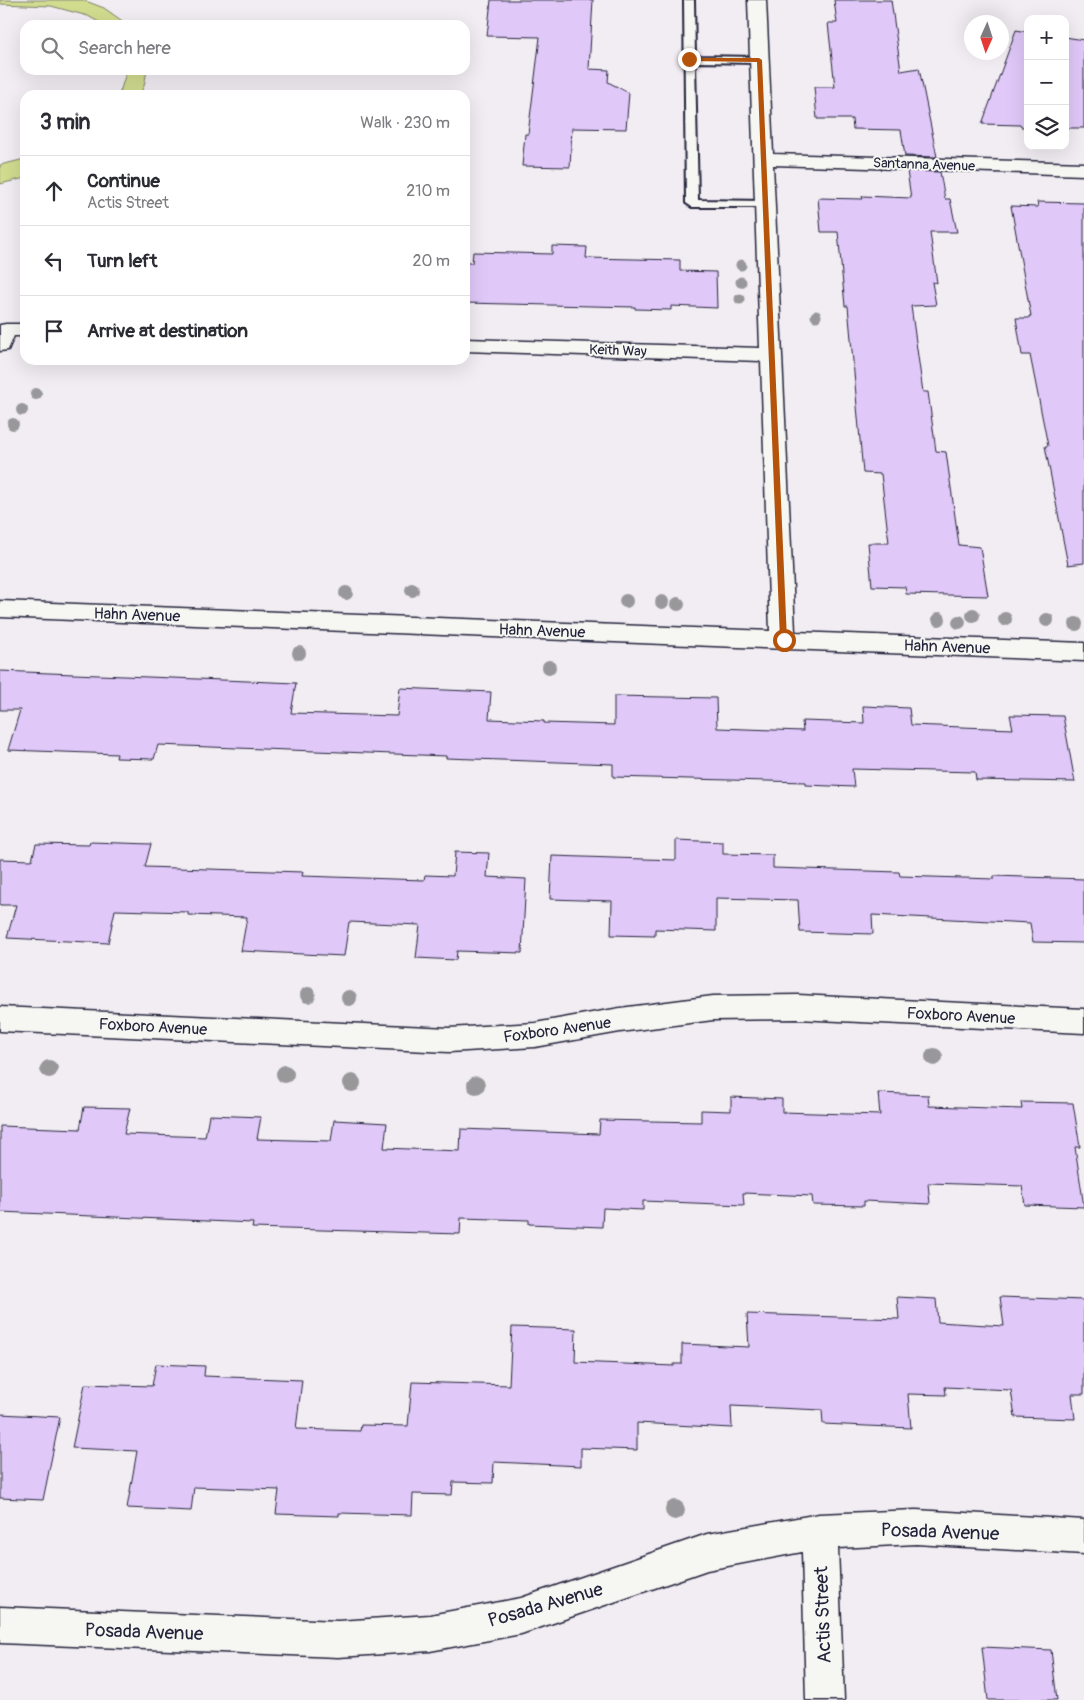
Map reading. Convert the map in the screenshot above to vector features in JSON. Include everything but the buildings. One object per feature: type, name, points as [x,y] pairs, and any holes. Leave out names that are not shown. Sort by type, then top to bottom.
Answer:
[{"type":"street","points":[[757,0],[784,640]]},
{"type":"street","name":"Santanna Avenue","points":[[763,159],[1084,169]]},
{"type":"street","name":"Keith Way","points":[[470,345],[772,356]]},
{"type":"street","name":"Hahn Avenue","points":[[0,609],[1084,652]]},
{"type":"street","name":"Foxboro Avenue","points":[[0,1018],[449,1040],[534,1035],[620,1020],[713,1008],[798,1007],[1084,1021]]},
{"type":"street","name":"Posada Avenue","points":[[0,1625],[338,1639],[430,1633],[521,1616],[707,1552],[819,1531],[916,1527],[1084,1537]]},
{"type":"street","name":"Actis Street","points":[[819,1531],[825,1700]]},
{"type":"lane","points":[[689,0],[692,203],[765,206]]},
{"type":"lane","points":[[689,59],[759,60]]},
{"type":"green space","points":[[0,0],[83,0],[104,8],[121,20],[95,20],[88,16],[51,6],[0,4]]},
{"type":"green space","points":[[125,75],[146,75],[142,90],[121,90]]},
{"type":"green space","points":[[20,160],[20,179],[0,184],[0,165]]},
{"type":"route","points":[[689,59],[759,60],[784,640]]}]
